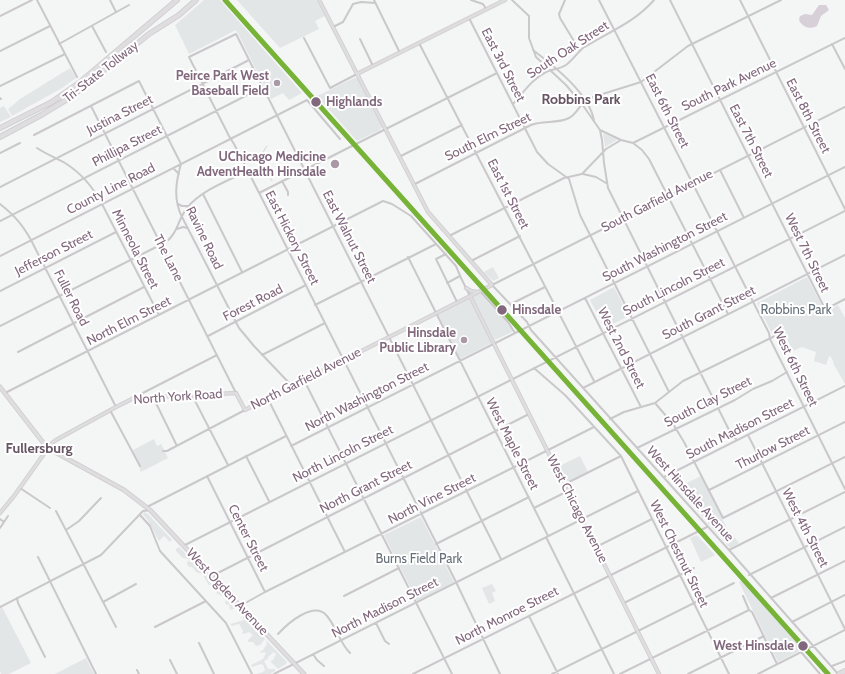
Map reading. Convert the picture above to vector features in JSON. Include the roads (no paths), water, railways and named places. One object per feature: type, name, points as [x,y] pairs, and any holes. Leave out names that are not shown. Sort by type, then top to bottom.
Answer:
[{"type":"highway","name":"Tri-State Tollway","points":[[0,128],[52,102],[74,86],[177,0]]},
{"type":"highway","name":"Tri-State Tollway","points":[[0,137],[71,97],[149,34],[179,15],[196,0]]},
{"type":"highway","points":[[839,674],[844,672]]},
{"type":"main road","points":[[319,0],[428,212],[492,285]]},
{"type":"main road","points":[[357,74],[505,0]]},
{"type":"main road","name":"South Garfield Avenue","points":[[470,296],[492,285]]},
{"type":"main road","points":[[466,288],[472,292],[480,291]]},
{"type":"main road","name":"North Garfield Avenue","points":[[245,410],[470,296]]},
{"type":"main road","name":"West Chicago Avenue","points":[[470,296],[659,674]]},
{"type":"main road","name":"West Ogden Avenue","points":[[0,386],[39,439],[48,447],[121,488],[150,510],[304,674]]},
{"type":"main road","name":"North York Road","points":[[0,513],[20,488],[48,447],[56,440],[116,406],[134,398],[236,393]]},
{"type":"main road","name":"The Lane","points":[[236,393],[245,410]]},
{"type":"street","points":[[0,16],[32,0]]},
{"type":"street","points":[[37,0],[77,77]]},
{"type":"street","points":[[110,0],[116,12]]},
{"type":"street","points":[[333,28],[344,22],[356,0]]},
{"type":"street","points":[[374,0],[400,52]]},
{"type":"street","name":"East 3rd Street","points":[[471,0],[483,4],[486,10]]},
{"type":"street","points":[[512,0],[529,16],[529,38],[532,50],[539,60],[566,85],[582,104],[600,130],[607,184],[718,407],[732,434],[737,440]]},
{"type":"street","points":[[565,0],[559,14],[560,18],[580,51]]},
{"type":"street","name":"East 6th Street","points":[[599,0],[718,231]]},
{"type":"street","name":"South Oak Street","points":[[513,104],[534,81],[571,61],[580,51],[642,13],[654,0]]},
{"type":"street","name":"East 7th Street","points":[[670,0],[772,204]]},
{"type":"street","name":"East 8th Street","points":[[740,0],[845,210]]},
{"type":"street","name":"South Elm Street","points":[[413,185],[536,123],[567,119],[573,115],[586,101],[606,92],[641,82],[692,44],[781,0]]},
{"type":"street","points":[[353,4],[361,2],[376,3]]},
{"type":"street","points":[[60,44],[130,5]]},
{"type":"street","name":"East 3rd Street","points":[[469,18],[538,154],[567,177]]},
{"type":"street","points":[[0,51],[50,26]]},
{"type":"street","points":[[92,26],[106,52]]},
{"type":"street","name":"East Walnut Street","points":[[188,57],[236,34],[501,559]]},
{"type":"street","points":[[304,38],[330,88],[357,74]]},
{"type":"street","name":"South Park Avenue","points":[[633,143],[845,38]]},
{"type":"street","points":[[360,39],[373,66]]},
{"type":"street","name":"East 1st Street","points":[[419,43],[594,381]]},
{"type":"street","points":[[832,44],[845,70]]},
{"type":"street","points":[[532,50],[558,69],[586,101],[592,110],[594,122]]},
{"type":"street","points":[[0,86],[65,54]]},
{"type":"street","name":"East Hickory Street","points":[[188,57],[316,304],[456,582],[500,674]]},
{"type":"street","name":"Justina Street","points":[[0,187],[249,60]]},
{"type":"street","points":[[259,193],[497,73]]},
{"type":"street","points":[[34,135],[139,81],[181,164]]},
{"type":"street","name":"Phillipa Street","points":[[0,221],[263,87]]},
{"type":"street","name":"County Line Road","points":[[0,256],[307,100],[340,139]]},
{"type":"street","name":"The Lane","points":[[91,106],[236,393]]},
{"type":"street","name":"South Garfield Avenue","points":[[492,285],[845,107]]},
{"type":"street","points":[[399,157],[462,125]]},
{"type":"street","points":[[600,130],[621,140],[633,143],[647,157],[728,314]]},
{"type":"street","points":[[582,174],[603,152],[621,140]]},
{"type":"street","points":[[0,153],[20,143]]},
{"type":"street","name":"Minneola Street","points":[[37,148],[72,168],[84,178],[93,189],[159,315]]},
{"type":"street","name":"Ravine Road","points":[[181,164],[176,187],[177,203],[182,217],[236,322],[245,336],[292,386]]},
{"type":"street","name":"South Washington Street","points":[[494,344],[845,167]]},
{"type":"street","points":[[173,168],[179,174]]},
{"type":"street","points":[[720,170],[744,218]]},
{"type":"street","points":[[0,326],[161,244],[168,239],[177,228],[188,206],[203,194],[248,171]]},
{"type":"street","points":[[449,236],[567,177],[582,174],[596,177],[607,184]]},
{"type":"street","points":[[567,177],[578,211],[669,392]]},
{"type":"street","points":[[282,181],[288,195]]},
{"type":"street","points":[[203,194],[242,272]]},
{"type":"street","name":"North Elm Street","points":[[5,394],[383,201],[389,202],[409,214],[446,254],[456,266],[470,296]]},
{"type":"street","points":[[177,203],[182,206],[188,206]]},
{"type":"street","name":"Fuller Road","points":[[0,204],[13,214],[31,240],[116,406]]},
{"type":"street","name":"West 7th Street","points":[[772,204],[824,307],[826,309],[845,299]]},
{"type":"street","name":"South Lincoln Street","points":[[512,379],[845,210]]},
{"type":"street","points":[[177,228],[188,228]]},
{"type":"street","name":"West 6th Street","points":[[718,231],[769,332],[770,339],[845,490]]},
{"type":"street","name":"Jefferson Street","points":[[0,291],[116,232]]},
{"type":"street","points":[[470,261],[520,236]]},
{"type":"street","points":[[316,304],[436,244]]},
{"type":"street","points":[[446,254],[436,259],[457,302]]},
{"type":"street","name":"South Grant Street","points":[[582,388],[845,255]]},
{"type":"street","name":"West Maple Street","points":[[408,257],[529,497],[573,593],[614,674]]},
{"type":"street","points":[[447,283],[460,276]]},
{"type":"street","name":"Forest Road","points":[[208,336],[306,285]]},
{"type":"street","name":"West Hinsdale Avenue","points":[[492,285],[511,304],[582,388],[839,674]]},
{"type":"street","points":[[18,352],[144,287]]},
{"type":"street","points":[[511,304],[546,287]]},
{"type":"street","points":[[480,291],[508,322],[515,333]]},
{"type":"street","name":"West 2nd Street","points":[[586,298],[641,407]]},
{"type":"street","points":[[262,355],[325,323]]},
{"type":"street","points":[[610,419],[624,412],[655,403],[680,383],[781,333]]},
{"type":"street","name":"North Washington Street","points":[[291,446],[494,344]]},
{"type":"street","points":[[134,398],[217,355]]},
{"type":"street","name":"West Chestnut Street","points":[[534,368],[565,395],[621,456],[728,674]]},
{"type":"street","name":"South Clay Street","points":[[637,448],[735,400],[787,372]]},
{"type":"street","name":"North Lincoln Street","points":[[183,546],[512,379]]},
{"type":"street","points":[[304,380],[452,674]]},
{"type":"street","name":"South Madison Street","points":[[664,478],[845,386]]},
{"type":"street","points":[[192,395],[228,465]]},
{"type":"street","points":[[153,397],[177,446]]},
{"type":"street","points":[[268,399],[345,552]]},
{"type":"street","points":[[655,403],[676,428],[723,518],[845,457]]},
{"type":"street","points":[[110,410],[140,466]]},
{"type":"street","name":"North Garfield Avenue","points":[[163,451],[177,446],[245,410]]},
{"type":"street","name":"North Grant Street","points":[[212,576],[529,414]]},
{"type":"street","name":"Thurlow Street","points":[[709,490],[845,422]]},
{"type":"street","name":"North Vine Street","points":[[266,592],[594,427]]},
{"type":"street","name":"West 4th Street","points":[[748,435],[845,629]]},
{"type":"street","points":[[146,507],[286,436]]},
{"type":"street","points":[[246,456],[270,501]]},
{"type":"street","points":[[565,484],[621,456]]},
{"type":"street","name":"Center Street","points":[[207,476],[266,592]]},
{"type":"street","points":[[20,488],[50,508]]},
{"type":"street","points":[[729,550],[845,490]]},
{"type":"street","points":[[534,508],[568,491]]},
{"type":"street","points":[[582,519],[638,491]]},
{"type":"street","points":[[436,544],[529,497]]},
{"type":"street","points":[[66,530],[79,521],[101,498]]},
{"type":"street","points":[[0,607],[102,555],[140,515],[143,511],[143,504]]},
{"type":"street","points":[[143,511],[150,510]]},
{"type":"street","points":[[56,511],[116,627]]},
{"type":"street","points":[[140,515],[150,526],[160,551],[226,622],[252,674]]},
{"type":"street","points":[[0,528],[8,516]]},
{"type":"street","points":[[0,519],[4,522]]},
{"type":"street","name":"North Madison Street","points":[[274,674],[582,519]]},
{"type":"street","points":[[596,547],[652,519]]},
{"type":"street","name":"North Monroe Street","points":[[413,674],[707,526]]},
{"type":"street","points":[[750,575],[845,527]]},
{"type":"street","points":[[38,557],[96,674]]},
{"type":"street","points":[[771,598],[845,561]]},
{"type":"street","points":[[344,596],[399,568]]},
{"type":"street","points":[[624,603],[694,568]]},
{"type":"street","points":[[552,674],[557,673],[601,649],[734,583]]},
{"type":"street","points":[[103,602],[136,584]]},
{"type":"street","points":[[240,606],[266,592]]},
{"type":"street","points":[[792,622],[845,595]]},
{"type":"street","points":[[743,596],[777,664]]},
{"type":"street","points":[[17,598],[18,603],[45,657]]},
{"type":"street","points":[[155,627],[206,601]]},
{"type":"street","points":[[620,674],[749,610]]},
{"type":"street","points":[[278,634],[288,624],[299,617],[311,611],[317,611],[328,617],[343,646],[350,653]]},
{"type":"street","points":[[529,616],[557,673]]},
{"type":"street","points":[[376,623],[385,641],[389,644]]},
{"type":"street","points":[[758,674],[845,629]]},
{"type":"street","points":[[688,674],[764,636]]},
{"type":"street","points":[[199,643],[214,674]]},
{"type":"street","points":[[801,652],[820,674]]},
{"type":"street","points":[[313,654],[324,666]]},
{"type":"street","points":[[170,660],[177,674]]},
{"type":"street","points":[[832,666],[845,661]]},
{"type":"street","points":[[137,670],[139,674]]},
{"type":"waterway","points":[[267,146],[262,155],[261,167],[264,173],[272,181]]},
{"type":"railway","points":[[227,0],[354,142]]},
{"type":"railway","points":[[357,145],[830,674]]},
{"type":"place","name":"Peirce Park West Baseball Field","points":[[277,83]]},
{"type":"place","name":"Highlands","points":[[316,102]]},
{"type":"place","name":"UChicago Medicine AdventHealth Hinsdale","points":[[335,164]]},
{"type":"place","name":"Hinsdale","points":[[502,310]]},
{"type":"place","name":"Hinsdale Public Library","points":[[464,340]]},
{"type":"place","name":"West Hinsdale","points":[[803,646]]},
{"type":"district","name":"Robbins Park","points":[[581,100]]},
{"type":"district","name":"Fullersburg","points":[[39,449]]},
{"type":"park label","name":"Burns Field Park","points":[[419,559]]}]
